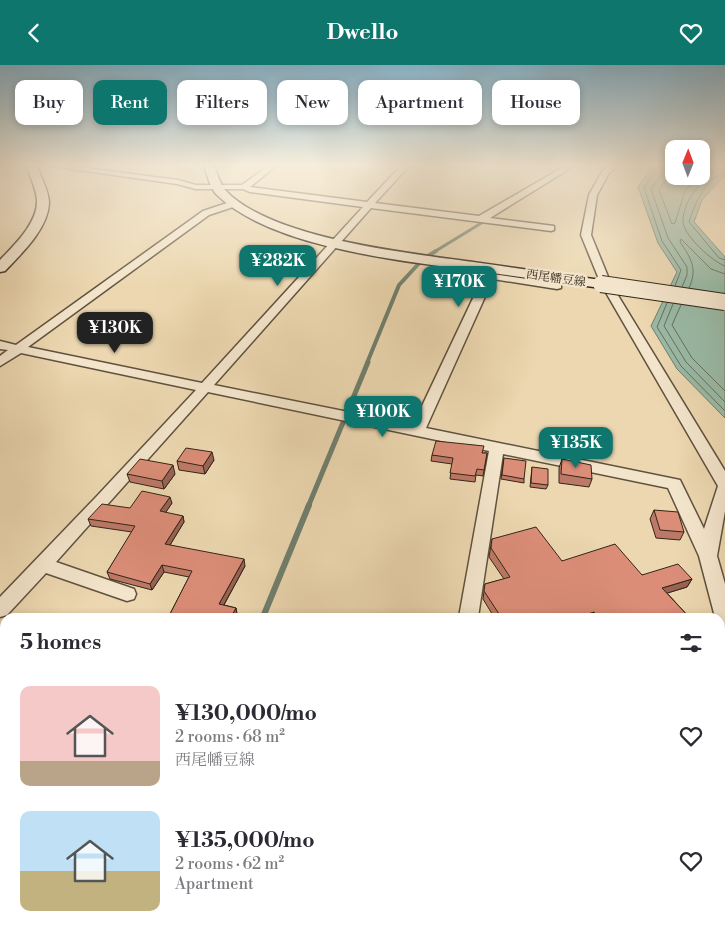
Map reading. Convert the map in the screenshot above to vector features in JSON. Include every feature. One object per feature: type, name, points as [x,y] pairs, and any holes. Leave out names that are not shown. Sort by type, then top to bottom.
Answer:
[{"type":"main road","points":[[0,268],[32,229],[42,207]]},
{"type":"main road","name":"西尾幡豆線","points":[[238,207],[286,229],[334,243],[389,254],[725,302]]},
{"type":"street","points":[[0,362],[206,213],[225,207]]},
{"type":"street","points":[[0,609],[43,565],[206,387],[367,207]]},
{"type":"street","points":[[388,207],[551,228]]},
{"type":"street","points":[[481,219],[502,207]]},
{"type":"street","points":[[591,207],[586,235],[606,283],[725,484]]},
{"type":"street","points":[[418,430],[489,275],[557,285]]},
{"type":"street","points":[[0,345],[674,484],[708,556],[724,613]]},
{"type":"street","points":[[469,613],[497,446]]},
{"type":"street","points":[[708,556],[713,522],[725,488]]},
{"type":"street","points":[[43,565],[127,594]]},
{"type":"water","points":[[645,207],[700,207],[694,222],[725,257],[725,418],[677,369],[651,326],[677,272],[658,243]]},
{"type":"building","points":[[436,441],[484,446],[482,453],[487,453],[484,470],[477,469],[475,476],[450,473],[453,458],[432,455]]},
{"type":"building","points":[[186,448],[212,452],[203,466],[177,461]]},
{"type":"building","points":[[504,458],[526,461],[524,479],[502,475]]},
{"type":"building","points":[[140,459],[173,465],[162,481],[127,474]]},
{"type":"building","points":[[562,459],[591,465],[592,479],[561,474]]},
{"type":"building","points":[[532,467],[548,469],[548,485],[531,483]]},
{"type":"building","points":[[142,491],[170,497],[160,511],[183,516],[165,544],[244,559],[219,604],[236,608],[233,613],[171,613],[192,571],[162,565],[150,584],[107,572],[135,526],[88,519],[102,504],[130,508]]},
{"type":"building","points":[[654,510],[678,512],[684,532],[660,530]]},
{"type":"building","points":[[536,527],[562,561],[615,544],[642,575],[678,564],[692,579],[662,588],[685,613],[498,613],[484,591],[485,584],[510,577],[491,548],[492,539]]},
{"type":"waterway","points":[[434,252],[488,219]]},
{"type":"waterway","points":[[367,363],[399,285],[423,259],[436,251]]},
{"type":"waterway","points":[[308,507],[368,362]]},
{"type":"waterway","points":[[265,613],[309,505]]}]
